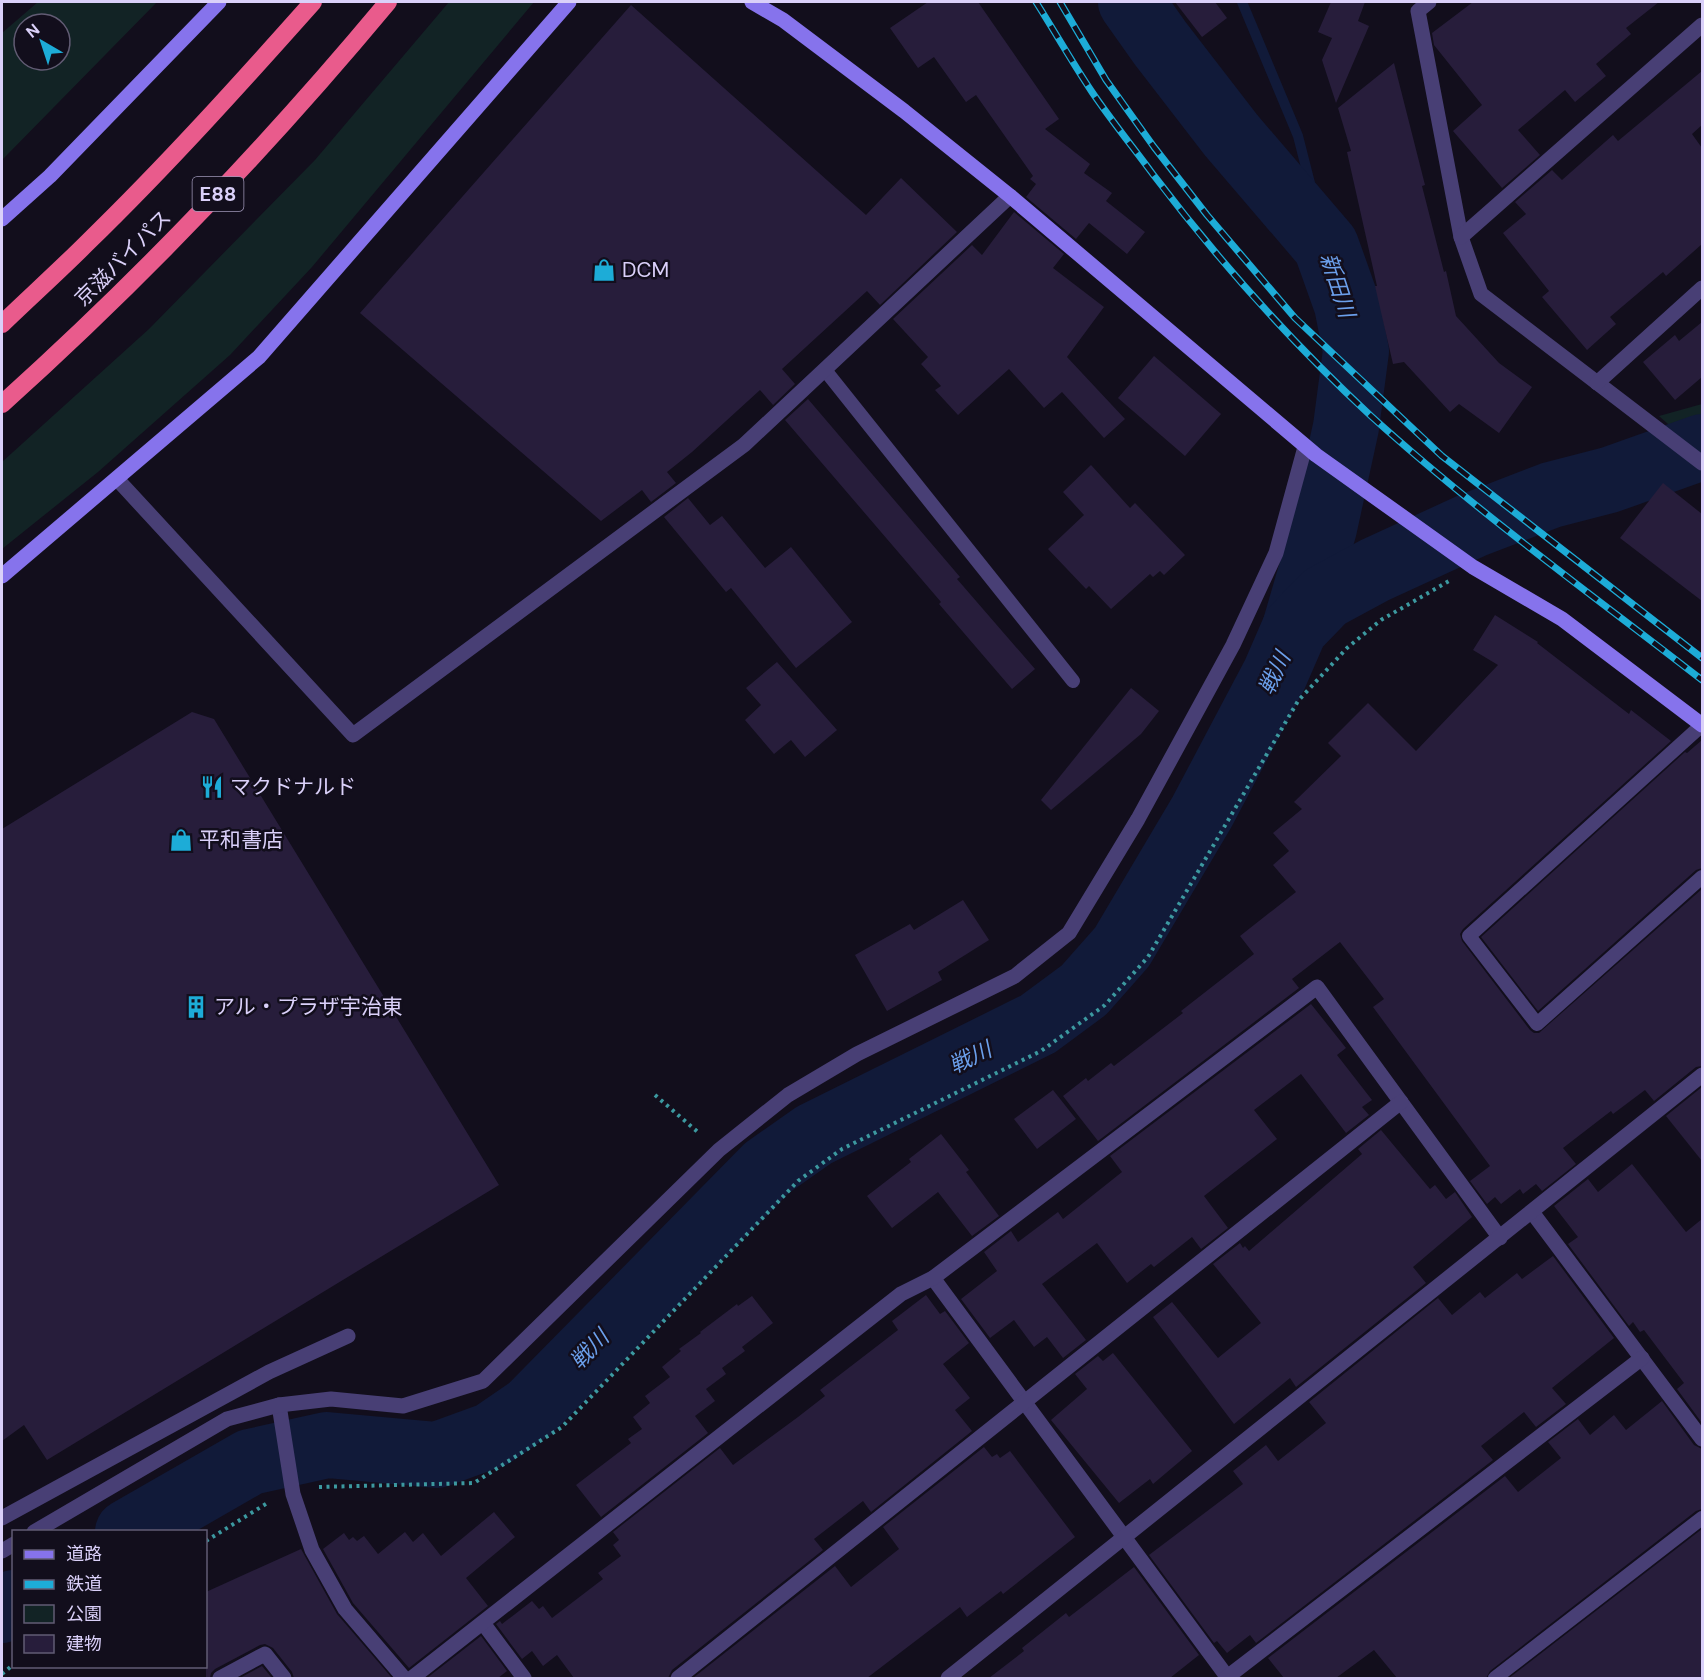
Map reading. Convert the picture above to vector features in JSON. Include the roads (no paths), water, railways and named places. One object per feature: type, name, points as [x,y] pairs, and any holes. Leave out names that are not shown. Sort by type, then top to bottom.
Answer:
[{"type":"highway","name":"京滋バイパス","points":[[2,324],[167,162],[313,2]]},
{"type":"highway","name":"京滋バイパス","points":[[2,404],[123,292],[210,203],[297,109],[388,2]]},
{"type":"street","points":[[2,219],[50,176],[219,2]]},
{"type":"street","points":[[2,576],[259,357],[569,2]]},
{"type":"street","points":[[752,2],[783,20],[904,111],[1010,196],[1310,451],[1467,562],[1562,619],[1702,725]]},
{"type":"street","points":[[1429,2],[1418,11],[1461,237],[1481,294],[1702,463]]},
{"type":"street","points":[[1461,237],[1702,25]]},
{"type":"street","points":[[117,478],[353,735],[744,445],[1010,196]]},
{"type":"street","points":[[1597,383],[1702,288]]},
{"type":"street","points":[[37,1530],[227,1419],[279,1405],[331,1399],[403,1407],[483,1381],[719,1150],[788,1095],[857,1054],[1016,976],[1069,933],[1138,819],[1233,645],[1276,553],[1310,451]]},
{"type":"street","points":[[412,1678],[901,1294],[933,1278],[1317,987],[1500,1238]]},
{"type":"street","points":[[948,1678],[1702,1076]]},
{"type":"street","points":[[678,1678],[1401,1102]]},
{"type":"street","points":[[1532,1212],[1702,1439]]},
{"type":"street","points":[[933,1278],[1227,1678],[1642,1358]]},
{"type":"street","points":[[2,1518],[269,1372],[348,1336]]},
{"type":"street","points":[[279,1405],[293,1494],[312,1550],[345,1609],[404,1678]]},
{"type":"street","points":[[483,1623],[524,1678]]},
{"type":"street","points":[[220,1678],[265,1654],[284,1678]]},
{"type":"lane","points":[[825,370],[1073,681]]},
{"type":"lane","points":[[1702,725],[1469,936],[1537,1024],[1702,877]]},
{"type":"lane","points":[[1494,1678],[1702,1518]]},
{"type":"waterway","name":"新田川","points":[[1131,2],[1231,135],[1326,246],[1347,305],[1356,351],[1346,427],[1324,528],[1295,628]]},
{"type":"waterway","points":[[1242,2],[1298,136],[1326,246]]},
{"type":"waterway","name":"戦川","points":[[131,1530],[250,1462],[327,1445],[437,1455],[492,1435],[531,1408],[767,1168],[814,1135],[1038,1024],[1084,990],[1122,947],[1202,812],[1275,674],[1295,628],[1325,597],[1375,570],[1473,525],[1551,495],[1609,480],[1702,447]]},
{"type":"waterway","name":"戦川","points":[[2,1610],[12,1604]]},
{"type":"railway","points":[[1036,2],[1092,92],[1152,173],[1229,269],[1312,359],[1371,416],[1451,485],[1702,680]]},
{"type":"railway","points":[[1060,2],[1106,80],[1154,147],[1207,215],[1295,318],[1442,456],[1702,658]]},
{"type":"place","name":"DCM","points":[[604,270]]},
{"type":"place","name":"マクドナルド","points":[[212,787]]},
{"type":"place","name":"平和書店","points":[[181,840]]},
{"type":"place","name":"アル・プラザ宇治東","points":[[196,1007]]}]
